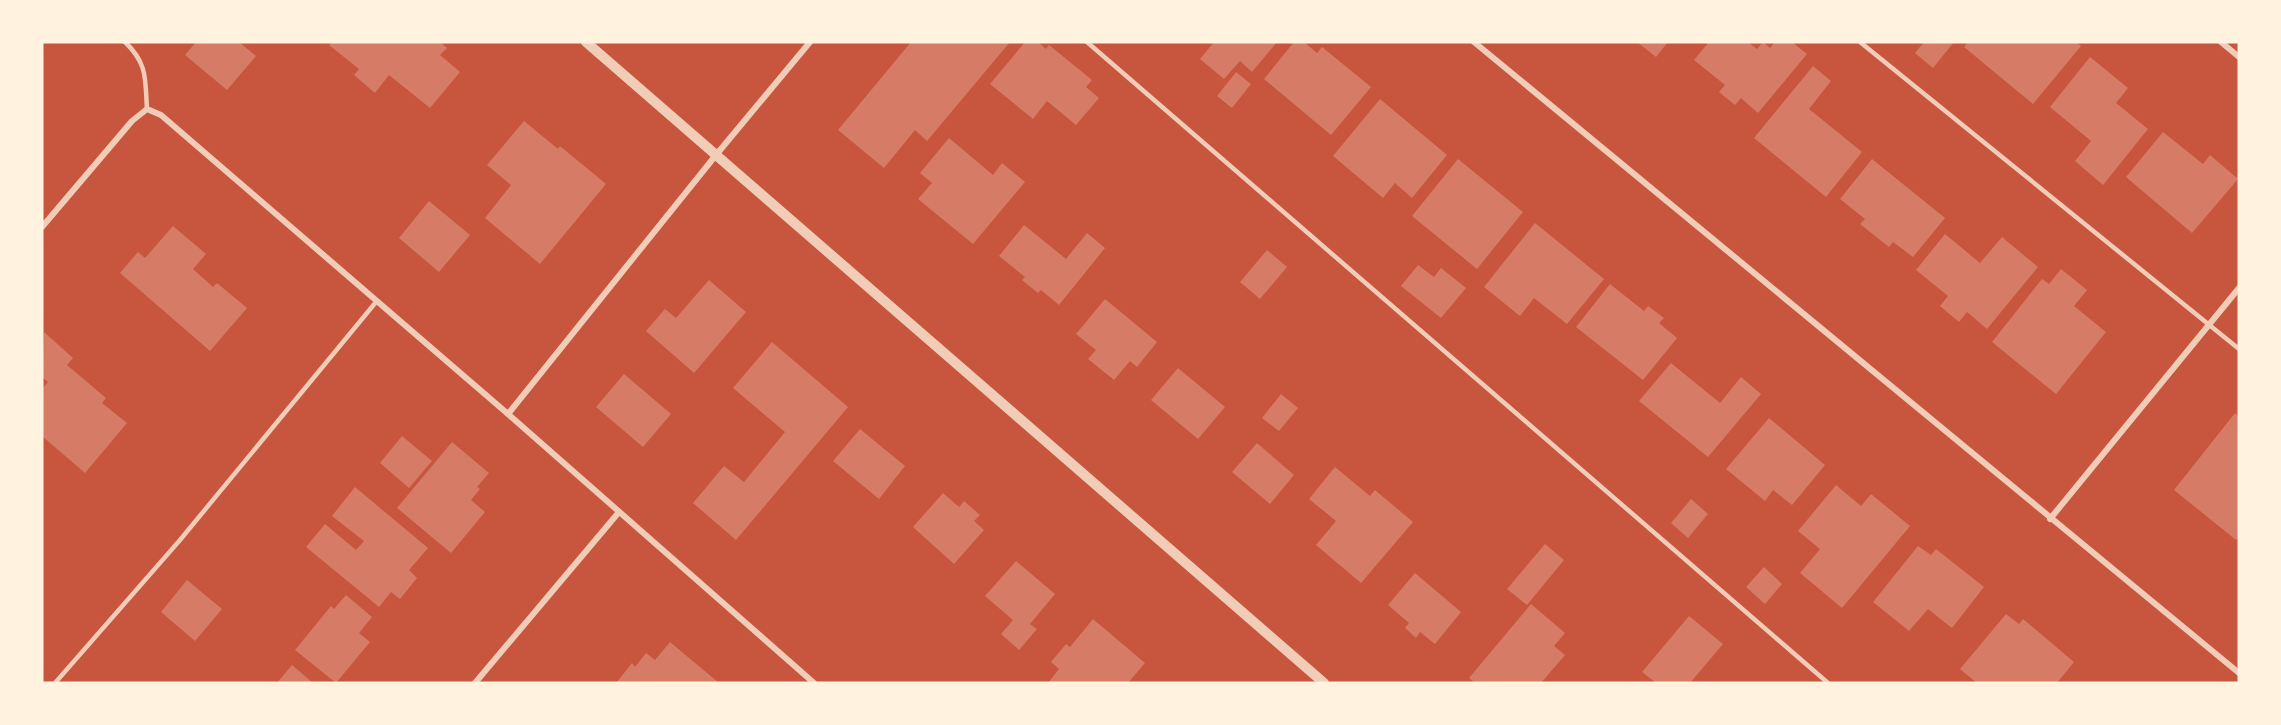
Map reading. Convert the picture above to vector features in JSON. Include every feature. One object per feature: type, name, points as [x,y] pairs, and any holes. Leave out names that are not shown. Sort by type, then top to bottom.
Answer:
[{"type":"street","points":[[586,42],[1324,683]]},
{"type":"street","points":[[508,414],[810,42]]},
{"type":"street","points":[[1474,42],[2239,673]]},
{"type":"street","points":[[2221,42],[2239,57]]},
{"type":"street","points":[[42,227],[132,121],[147,109],[161,115],[508,414],[814,683]]},
{"type":"street","points":[[2050,519],[2239,288]]},
{"type":"street","points":[[475,683],[618,512]]},
{"type":"lane","points":[[124,42],[138,54],[144,73],[147,109]]},
{"type":"lane","points":[[1087,42],[1828,683]]},
{"type":"lane","points":[[1860,42],[2239,349]]},
{"type":"lane","points":[[55,683],[180,540],[376,302]]},
{"type":"building","points":[[196,42],[239,42],[256,56],[227,90],[185,55]]},
{"type":"building","points":[[332,42],[440,42],[447,48],[440,55],[460,72],[430,108],[389,75],[375,93],[354,75],[359,69],[329,45]]},
{"type":"building","points":[[911,42],[1010,42],[927,141],[915,130],[884,168],[838,130]]},
{"type":"building","points":[[1025,42],[1038,42],[1046,49],[1049,45],[1092,80],[1086,87],[1099,98],[1076,125],[1047,101],[1033,119],[990,84]]},
{"type":"building","points":[[1214,42],[1277,42],[1252,72],[1240,61],[1224,79],[1200,59]]},
{"type":"building","points":[[1294,42],[1304,42],[1317,53],[1322,47],[1371,87],[1331,135],[1264,79]]},
{"type":"building","points":[[1637,42],[1668,42],[1656,57]]},
{"type":"building","points":[[1709,42],[1748,42],[1757,49],[1763,42],[1770,48],[1775,42],[1792,42],[1807,54],[1758,113],[1741,98],[1735,105],[1719,92],[1725,85],[1694,60]]},
{"type":"building","points":[[1924,42],[1954,42],[1933,68],[1915,53]]},
{"type":"building","points":[[1968,42],[2076,42],[2081,46],[2033,104],[1964,47]]},
{"type":"building","points":[[2090,57],[2128,88],[2116,103],[2148,129],[2103,185],[2075,161],[2091,141],[2050,107]]},
{"type":"building","points":[[1813,66],[1831,81],[1809,109],[1862,152],[1826,197],[1754,138]]},
{"type":"building","points":[[1236,72],[1251,84],[1232,108],[1217,96]]},
{"type":"building","points":[[1380,99],[1447,155],[1412,198],[1395,183],[1383,198],[1333,156]]},
{"type":"building","points":[[524,121],[558,149],[560,146],[606,184],[540,264],[485,218],[511,185],[487,165]]},
{"type":"building","points":[[2163,132],[2203,164],[2210,155],[2238,179],[2192,233],[2126,177]]},
{"type":"building","points":[[949,138],[993,175],[1002,163],[1025,182],[973,244],[918,199],[932,183],[920,173]]},
{"type":"building","points":[[1458,159],[1523,212],[1477,269],[1412,216]]},
{"type":"building","points":[[1872,159],[1945,218],[1913,257],[1893,242],[1889,247],[1860,224],[1865,219],[1840,199]]},
{"type":"building","points":[[429,201],[470,235],[439,272],[399,238]]},
{"type":"building","points":[[1535,223],[1604,279],[1567,324],[1534,298],[1520,316],[1484,287]]},
{"type":"building","points":[[1024,225],[1066,259],[1087,233],[1105,248],[1059,305],[1041,290],[1038,293],[1022,280],[1025,277],[999,256]]},
{"type":"building","points":[[173,226],[206,254],[193,269],[213,287],[217,283],[247,308],[210,351],[120,273],[138,252],[145,258]]},
{"type":"building","points":[[1945,234],[1980,263],[2002,237],[2038,267],[1987,329],[1967,312],[1959,322],[1940,306],[1948,296],[1916,270]]},
{"type":"building","points":[[1267,250],[1287,267],[1260,299],[1240,282]]},
{"type":"building","points":[[1418,265],[1434,277],[1441,268],[1466,288],[1441,318],[1401,286]]},
{"type":"building","points":[[2061,269],[2087,290],[2074,306],[2106,332],[2056,394],[1992,342],[2042,279],[2049,284]]},
{"type":"building","points":[[709,280],[746,312],[694,373],[646,331],[665,309],[676,318]]},
{"type":"building","points":[[1610,284],[1644,311],[1648,306],[1664,318],[1659,323],[1677,338],[1643,380],[1576,327]]},
{"type":"building","points":[[1105,299],[1157,342],[1137,367],[1130,361],[1114,380],[1088,359],[1096,350],[1076,334]]},
{"type":"building","points":[[44,332],[73,358],[67,365],[106,398],[102,403],[127,423],[85,473],[42,436],[42,389],[48,382],[42,377]]},
{"type":"building","points":[[772,342],[848,407],[736,540],[693,503],[724,466],[744,482],[785,432],[733,388]]},
{"type":"building","points":[[1671,363],[1720,403],[1741,377],[1761,394],[1708,457],[1639,401]]},
{"type":"building","points":[[1178,368],[1225,407],[1198,439],[1151,400]]},
{"type":"building","points":[[624,374],[671,414],[643,447],[596,407]]},
{"type":"building","points":[[1281,394],[1298,408],[1279,431],[1262,418]]},
{"type":"building","points":[[2235,413],[2239,417],[2239,537],[2236,540],[2174,490]]},
{"type":"building","points":[[1769,418],[1825,465],[1792,505],[1773,490],[1765,501],[1726,469]]},
{"type":"building","points":[[860,429],[905,466],[879,499],[833,461]]},
{"type":"building","points":[[402,436],[432,461],[409,488],[380,463]]},
{"type":"building","points":[[452,442],[489,473],[477,487],[480,489],[471,500],[485,512],[451,553],[397,508]]},
{"type":"building","points":[[1257,443],[1294,475],[1270,504],[1232,472]]},
{"type":"building","points":[[1335,467],[1370,496],[1375,490],[1413,522],[1361,583],[1316,545],[1336,521],[1309,499]]},
{"type":"building","points":[[1836,485],[1861,506],[1871,494],[1910,526],[1842,608],[1800,573],[1820,549],[1798,531]]},
{"type":"building","points":[[355,487],[428,548],[409,570],[417,578],[400,599],[391,592],[379,607],[306,547],[325,524],[356,550],[364,541],[332,516]]},
{"type":"building","points":[[943,493],[959,507],[964,501],[980,515],[974,521],[984,530],[954,564],[913,527]]},
{"type":"building","points":[[1691,499],[1708,514],[1688,538],[1671,523]]},
{"type":"building","points":[[1545,544],[1564,560],[1527,605],[1507,589]]},
{"type":"building","points":[[1918,546],[1931,555],[1936,549],[1984,587],[1952,628],[1928,609],[1909,631],[1873,602]]},
{"type":"building","points":[[1016,561],[1055,594],[1030,624],[1037,629],[1019,650],[1001,634],[1013,620],[985,596]]},
{"type":"building","points":[[1764,567],[1782,584],[1765,604],[1746,587]]},
{"type":"building","points":[[1415,573],[1461,612],[1435,644],[1420,632],[1416,638],[1405,628],[1409,623],[1388,605]]},
{"type":"building","points":[[187,580],[222,609],[195,641],[161,612]]},
{"type":"building","points":[[346,595],[372,617],[359,633],[370,642],[336,683],[295,650],[331,606],[334,609]]},
{"type":"building","points":[[1531,604],[1565,633],[1554,646],[1565,655],[1541,683],[1475,683],[1469,678]]},
{"type":"building","points":[[2006,614],[2019,624],[2023,619],[2074,662],[2057,683],[1977,683],[1960,669]]},
{"type":"building","points":[[1689,616],[1723,644],[1690,683],[1656,683],[1642,672]]},
{"type":"building","points":[[1093,619],[1145,663],[1128,683],[1048,683],[1059,669],[1051,662],[1066,644],[1070,647]]},
{"type":"building","points":[[670,642],[719,683],[616,683],[632,663],[635,667],[646,653],[655,660]]},
{"type":"building","points":[[292,665],[313,683],[277,683]]}]
